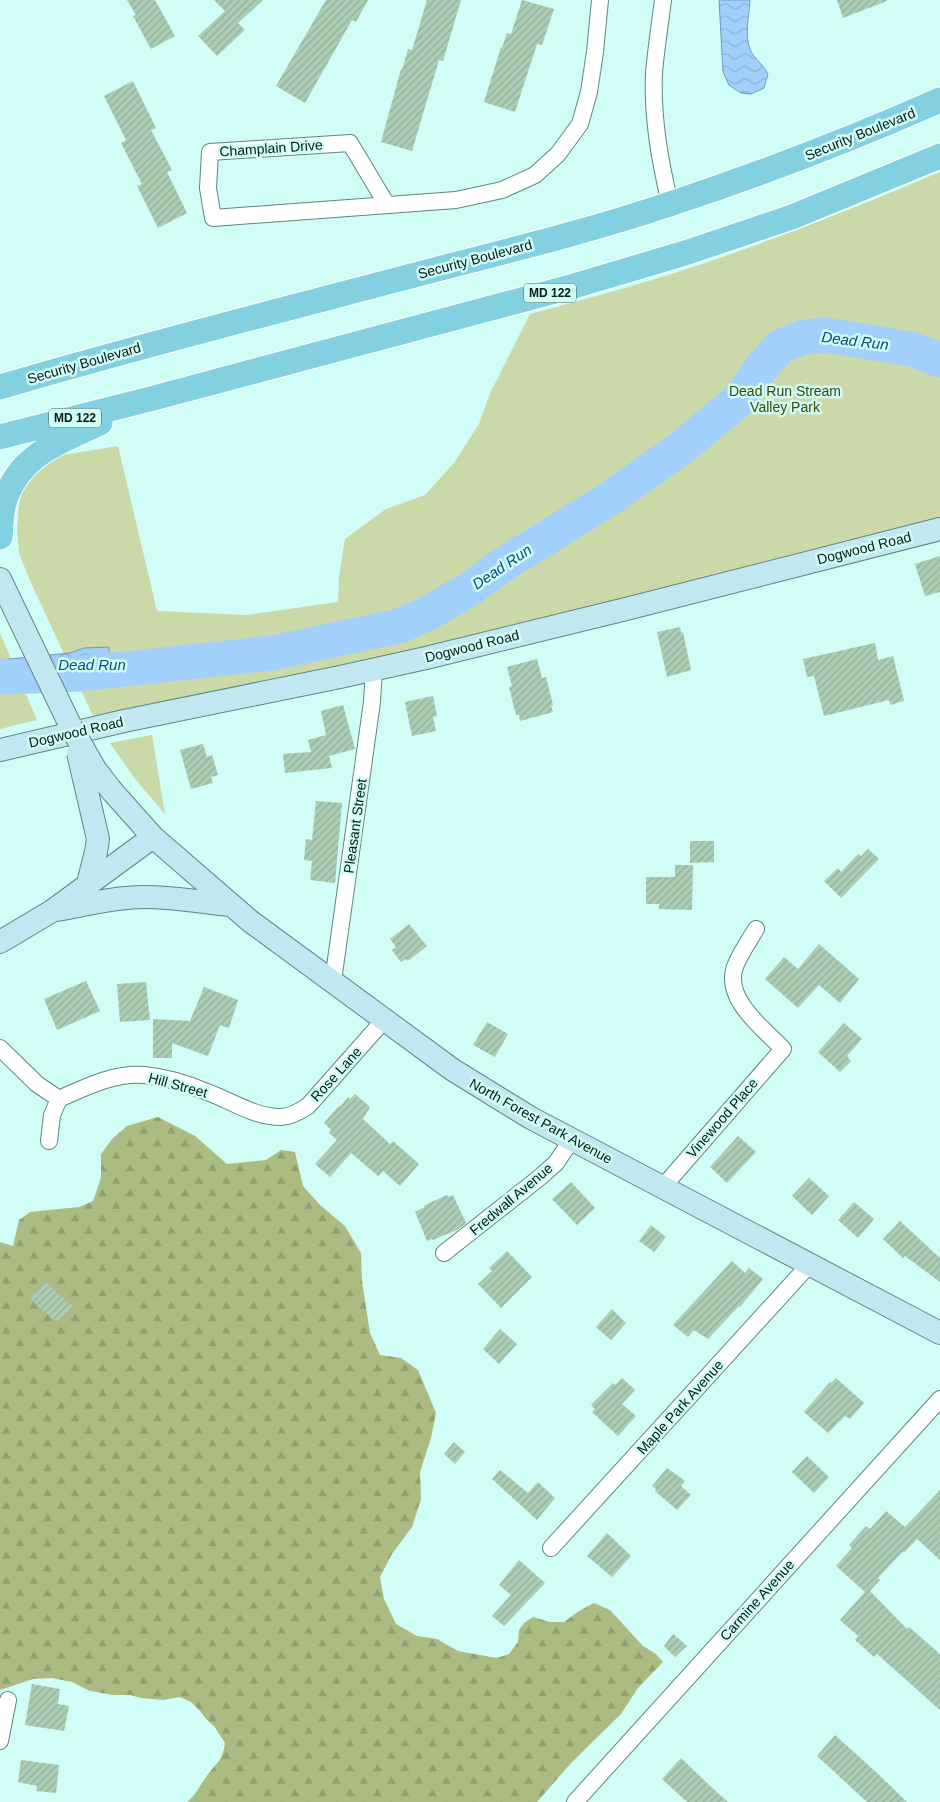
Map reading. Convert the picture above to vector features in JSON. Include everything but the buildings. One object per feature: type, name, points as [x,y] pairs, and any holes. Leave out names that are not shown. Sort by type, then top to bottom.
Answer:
[{"type":"main road","name":"Security Boulevard","points":[[0,387],[96,359],[559,237],[670,204],[774,168],[940,100]]},
{"type":"main road","name":"MD 122","points":[[0,437],[564,289],[685,253],[792,217],[940,156]]},
{"type":"main road","points":[[0,368],[96,359]]},
{"type":"main road","points":[[0,537],[4,504],[11,483],[22,467],[39,453],[150,399]]},
{"type":"main road","name":"Dogwood Road","points":[[0,750],[124,721],[374,670],[626,609],[940,529]]},
{"type":"main road","name":"North Forest Park Avenue","points":[[3,586],[71,728],[95,770],[153,837],[230,905],[453,1070],[484,1090],[662,1188],[939,1332]]},
{"type":"main road","points":[[71,728],[98,839],[88,884]]},
{"type":"main road","points":[[0,942],[52,911],[153,837]]},
{"type":"main road","points":[[52,911],[118,899],[143,897],[230,905]]},
{"type":"street","name":"Champlain Drive","points":[[387,205],[350,143],[210,152],[208,188],[213,218],[456,200],[502,190],[535,176],[558,154],[580,124],[590,84],[600,0]]},
{"type":"street","points":[[663,0],[654,74],[660,158],[670,204]]},
{"type":"street","name":"Pleasant Street","points":[[333,981],[372,702],[374,670]]},
{"type":"street","name":"Vinewood Place","points":[[662,1188],[783,1049],[741,1005],[735,995],[734,970],[756,929]]},
{"type":"street","name":"Rose Lane","points":[[280,1117],[297,1114],[308,1106],[385,1019]]},
{"type":"street","points":[[0,1048],[37,1084],[59,1099],[52,1115],[49,1141]]},
{"type":"street","name":"Hill Street","points":[[59,1099],[102,1080],[144,1075],[167,1079],[258,1113],[280,1117]]},
{"type":"street","name":"Fredwall Avenue","points":[[444,1253],[556,1163],[572,1139]]},
{"type":"street","name":"Maple Park Avenue","points":[[551,1548],[809,1265]]},
{"type":"street","name":"Carmine Avenue","points":[[575,1802],[940,1398]]},
{"type":"street","points":[[0,1741],[8,1700]]},
{"type":"green space","name":"Dead Run Stream Valley Park","points":[[940,172],[940,520],[674,588],[288,679],[93,716],[19,553],[17,529],[21,492],[29,477],[51,457],[118,446],[157,611],[247,615],[338,602],[339,576],[345,539],[386,509],[425,495],[454,463],[479,424],[491,391],[530,314],[638,284],[732,254]]},
{"type":"green space","points":[[0,633],[37,720],[0,729]]},
{"type":"green space","points":[[152,735],[165,814],[136,780],[110,743]]},
{"type":"green space","points":[[158,1117],[195,1136],[227,1164],[266,1160],[281,1150],[295,1152],[303,1186],[320,1205],[345,1226],[361,1253],[362,1281],[370,1333],[380,1355],[401,1358],[418,1370],[436,1413],[431,1438],[420,1472],[421,1499],[412,1527],[392,1554],[380,1577],[384,1599],[396,1624],[417,1636],[437,1639],[458,1651],[497,1658],[509,1654],[518,1642],[519,1630],[524,1623],[533,1617],[550,1622],[564,1622],[594,1603],[610,1610],[643,1646],[656,1654],[663,1662],[638,1688],[621,1714],[571,1763],[537,1802],[187,1802],[194,1796],[220,1760],[225,1743],[214,1726],[191,1702],[180,1697],[163,1700],[130,1695],[113,1695],[90,1691],[72,1682],[52,1678],[33,1679],[0,1690],[0,1242],[13,1246],[19,1220],[30,1212],[79,1207],[93,1201],[101,1178],[101,1154],[113,1138],[127,1126]]},
{"type":"water","points":[[719,0],[750,0],[747,28],[748,42],[753,55],[768,74],[764,88],[751,94],[741,93],[729,85],[723,72]]},
{"type":"water","name":"Dead Run","points":[[109,647],[110,682],[16,685],[0,682],[0,660],[70,653],[84,648]]},
{"type":"waterway","name":"Dead Run","points":[[0,676],[78,674],[272,653],[399,626],[427,614],[471,588],[501,566],[609,499],[681,448],[741,398],[761,368],[781,346],[804,337],[826,335],[911,349],[940,360]]}]
